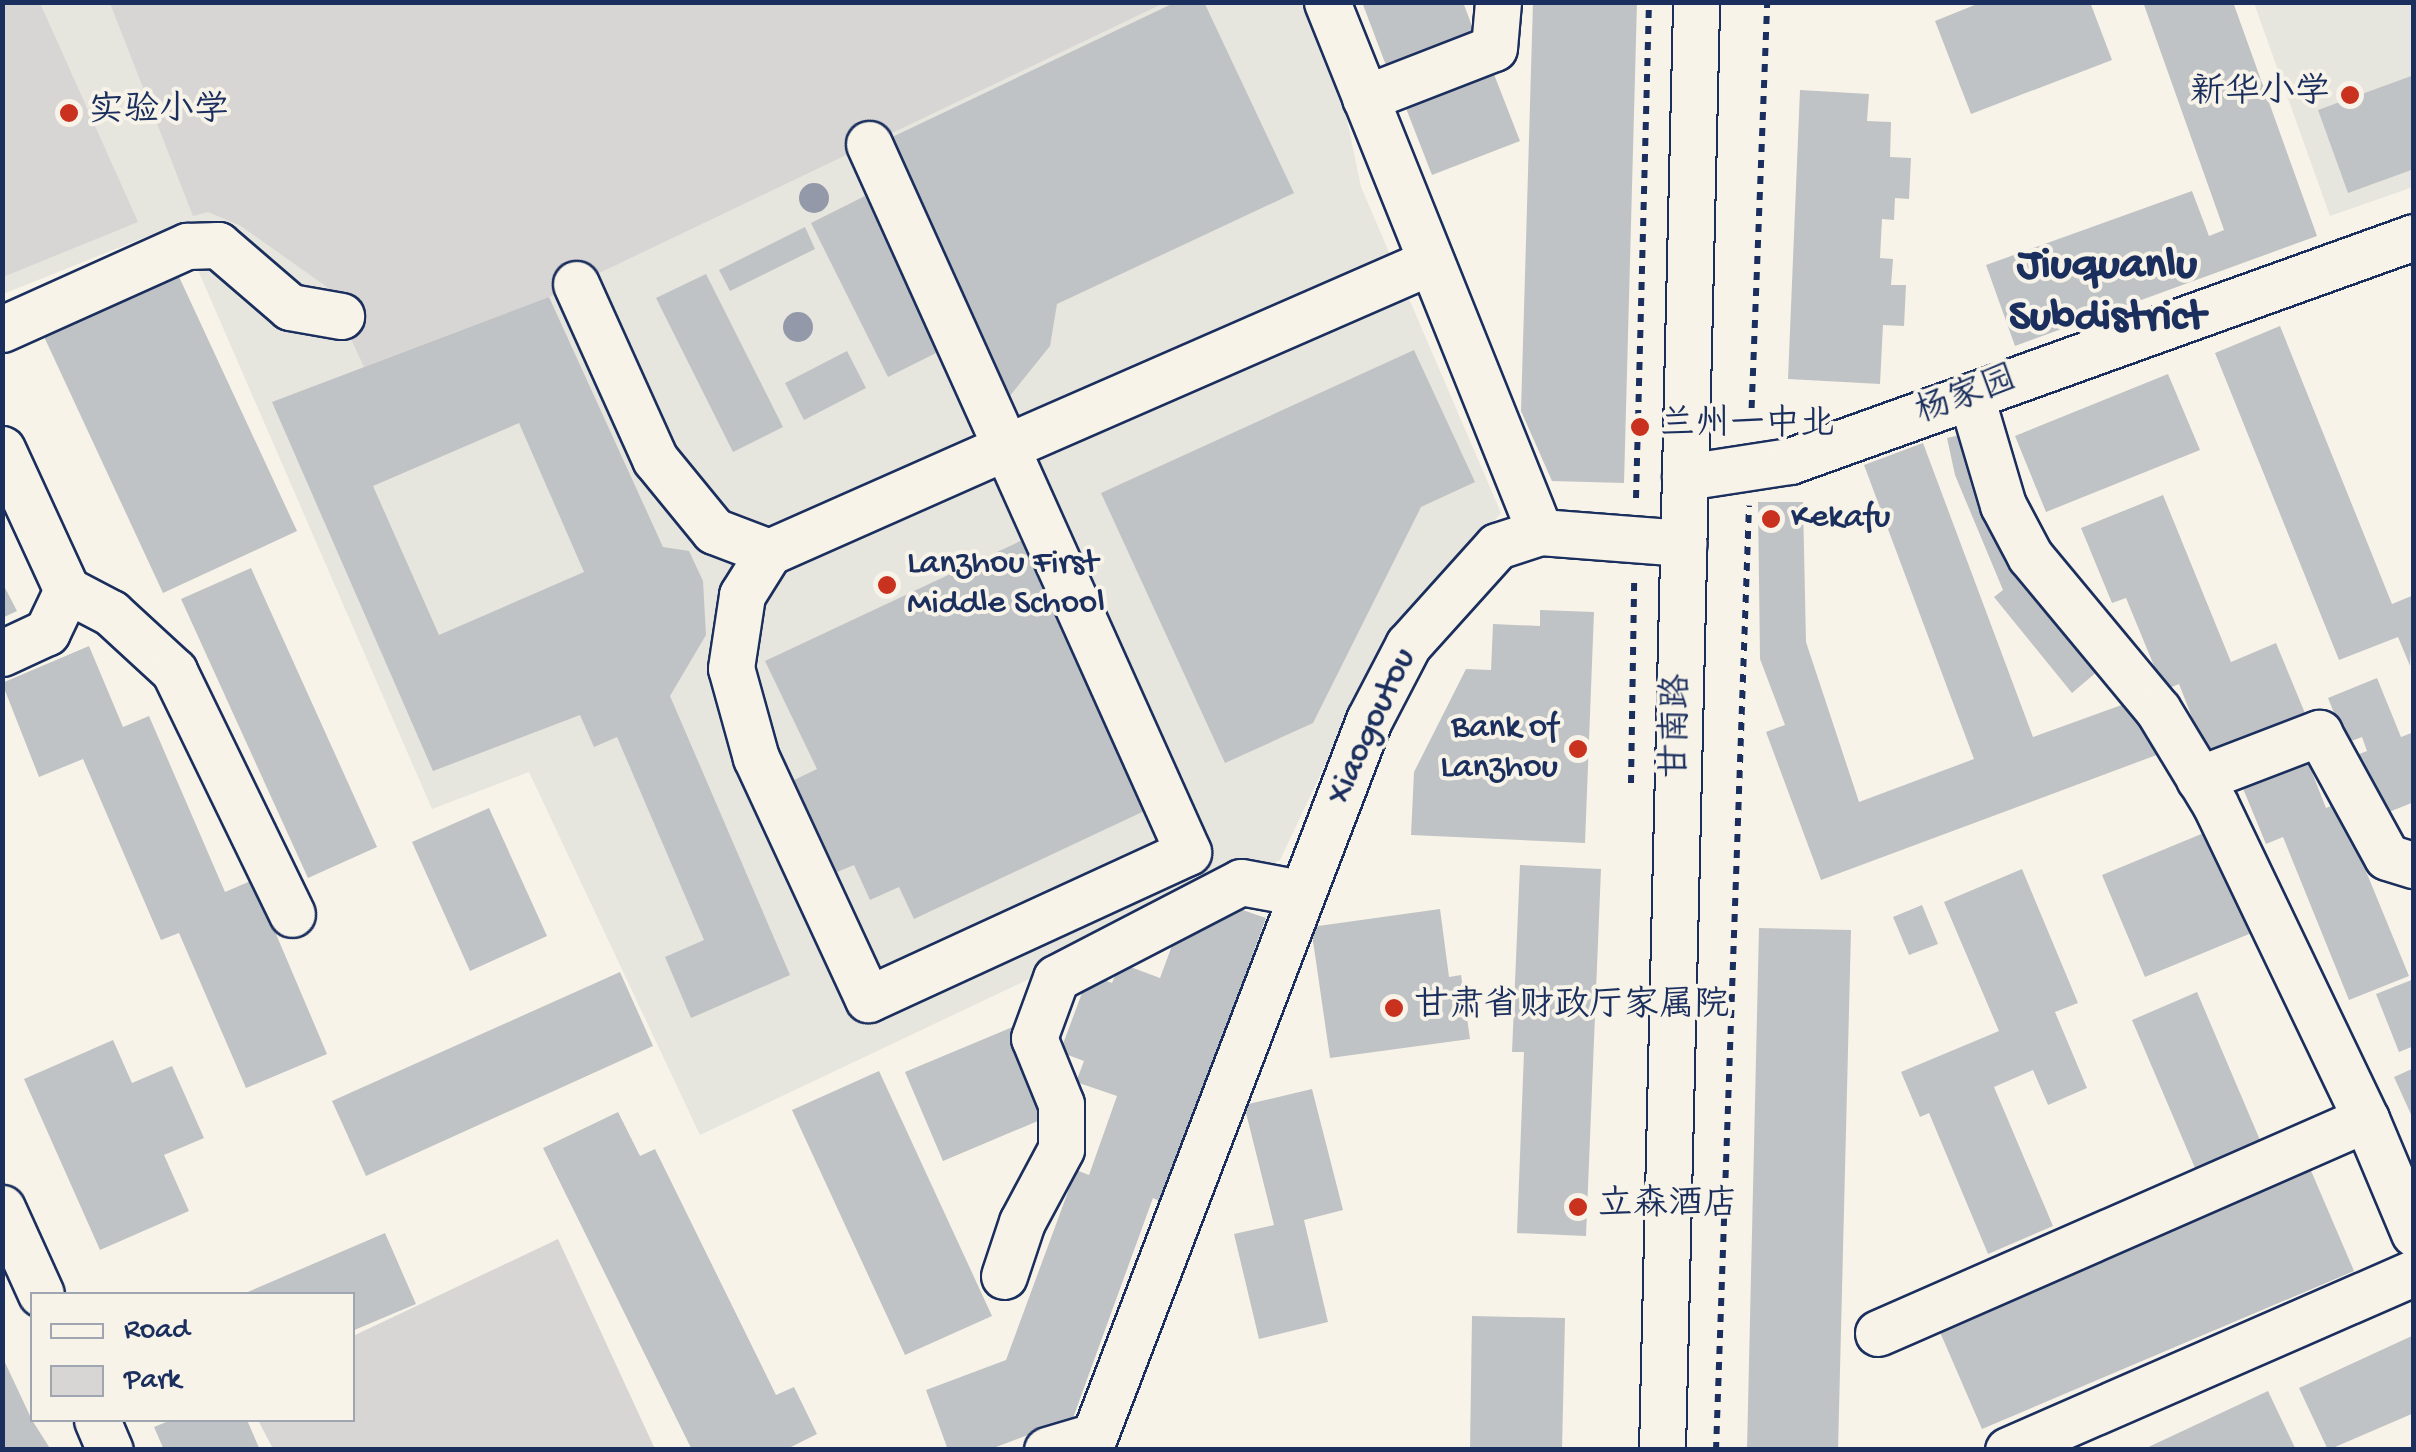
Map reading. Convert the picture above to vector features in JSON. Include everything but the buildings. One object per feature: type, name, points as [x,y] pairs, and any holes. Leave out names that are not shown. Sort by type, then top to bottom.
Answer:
[{"type":"street","points":[[1328,2],[1428,263],[1540,532],[1684,543]]},
{"type":"street","points":[[1364,98],[1494,48],[1498,2]]},
{"type":"street","name":"甘南路","points":[[1662,1450],[1696,2]]},
{"type":"street","points":[[869,144],[1006,448],[1188,852],[868,999],[756,758],[731,668],[742,596],[769,552],[1006,448],[1428,263]]},
{"type":"street","name":"杨家园","points":[[1685,477],[1790,461],[2414,238]]},
{"type":"street","points":[[2,329],[188,246],[218,245],[290,307],[340,316]]},
{"type":"street","points":[[576,284],[655,458],[714,531],[769,552]]},
{"type":"street","points":[[1971,396],[2002,505],[2030,556],[2158,710],[2199,778],[2366,1119],[2414,1233]]},
{"type":"street","points":[[2,449],[67,590],[111,613],[174,671],[292,914]]},
{"type":"street","points":[[689,501],[738,619]]},
{"type":"street","name":"Xiaogoutou","points":[[1092,1442],[1368,720],[1408,645],[1498,546],[1540,532]]},
{"type":"street","points":[[2,653],[46,632],[67,590]]},
{"type":"street","points":[[2199,778],[2320,733],[2387,856],[2414,865]]},
{"type":"street","points":[[1004,1276],[1022,1222],[1061,1149],[1061,1104],[1034,1038],[1056,978],[1241,882],[1301,893]]},
{"type":"street","points":[[1878,1333],[2366,1119]]},
{"type":"street","points":[[2,1208],[28,1297]]},
{"type":"street","points":[[2005,1448],[2414,1273]]},
{"type":"street","points":[[98,1422],[110,1450]]},
{"type":"street","points":[[1048,1450],[1092,1442]]},
{"type":"path","points":[[1716,1450],[1767,2]]},
{"type":"shaded area","name":"Lanzhou First Middle School","points":[[2,3],[1305,3],[1344,105],[1361,187],[1501,513],[1376,657],[1280,860],[700,1135],[529,772],[432,809],[178,224],[3,294]]},
{"type":"shaded area","name":"新华小学","points":[[2254,3],[2413,3],[2413,187],[2330,216]]},
{"type":"green space","name":"实验小学","points":[[3,2],[40,3],[138,222],[3,277]]},
{"type":"green space","points":[[110,3],[1164,3],[549,297],[364,367],[327,287],[241,226],[208,212],[193,216]]},
{"type":"green space","points":[[558,1239],[655,1449],[273,1449],[259,1422],[355,1422],[355,1335]]},
{"type":"place","name":"新华小学","points":[[2350,95]]},
{"type":"place","name":"实验小学","points":[[69,113]]},
{"type":"place","name":"兰州一中北","points":[[1640,427]]},
{"type":"place","name":"Kekafu","points":[[1771,519]]},
{"type":"place","name":"Lanzhou First Middle School","points":[[887,585]]},
{"type":"place","name":"Bank of Lanzhou","points":[[1578,749]]},
{"type":"place","name":"甘肃省财政厅家属院","points":[[1394,1008]]},
{"type":"place","name":"立森酒店","points":[[1578,1207]]},
{"type":"district","name":"Jiuquanlu Subdistrict","points":[[2107,293]]}]
